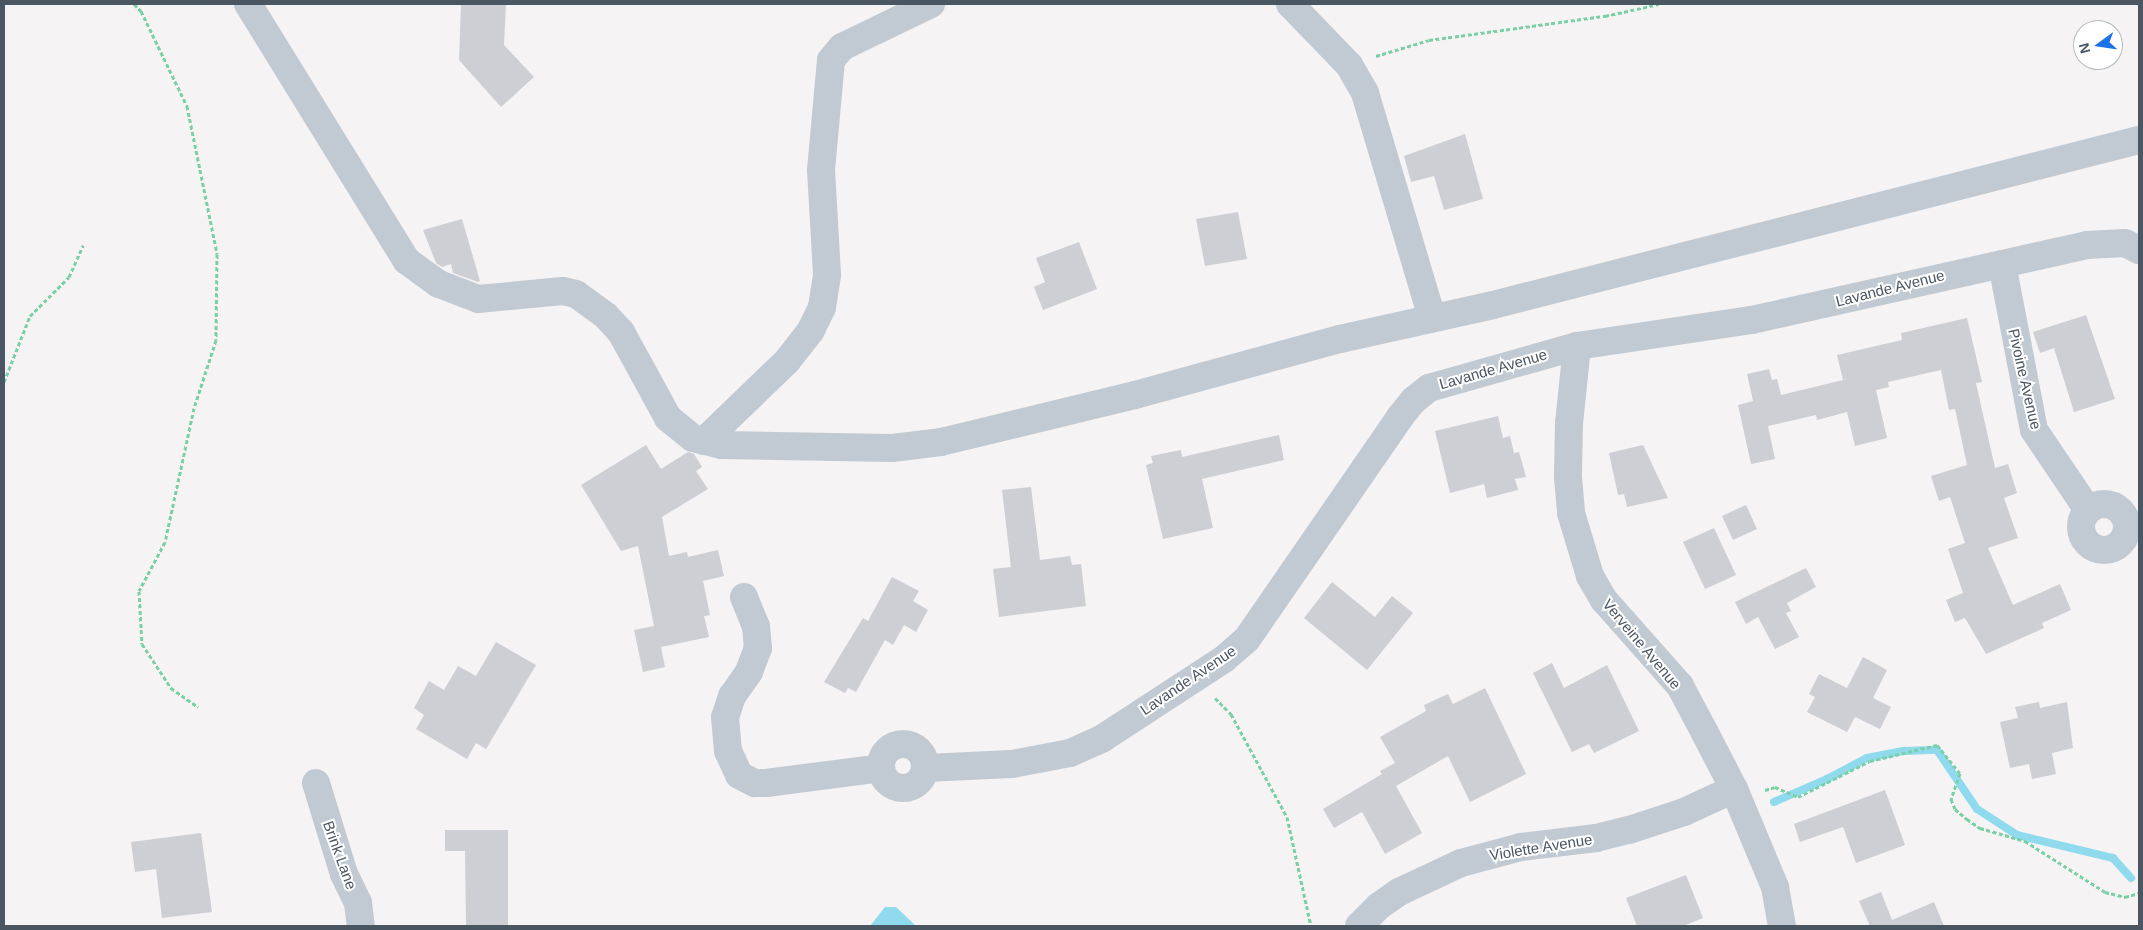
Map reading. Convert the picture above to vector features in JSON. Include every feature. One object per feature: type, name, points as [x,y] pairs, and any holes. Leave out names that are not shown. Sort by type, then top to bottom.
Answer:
[{"type":"street","points":[[248,4],[407,260],[439,284],[478,299],[564,291],[576,294],[606,316],[621,332],[668,418],[679,430],[704,441],[771,447],[892,448],[924,445],[1134,395],[1340,339],[1432,318],[2139,140]]},
{"type":"street","points":[[704,441],[760,390],[787,361],[811,330],[822,307],[828,274],[821,170],[832,60],[842,47],[931,4]]},
{"type":"street","points":[[1290,4],[1350,64],[1375,119],[1432,318]]},
{"type":"street","name":"Lavande Avenue","points":[[744,596],[756,626],[758,648],[749,672],[732,696],[725,717],[728,751],[740,775],[755,783],[880,768],[889,785],[898,788],[916,784],[925,768],[1012,764],[1070,753],[1103,738],[1224,659],[1247,639],[1414,400],[1448,380],[1577,346],[1752,320],[2088,245],[2136,245]]},
{"type":"street","name":"Pivoine Avenue","points":[[2002,264],[2034,430],[2088,510]]},
{"type":"street","name":"Verveine Avenue","points":[[1577,346],[1569,423],[1568,477],[1571,513],[1590,576],[1604,600],[1680,686],[1734,789],[1775,887],[1782,926]]},
{"type":"street","name":"Brink Lane","points":[[316,783],[344,874],[358,903],[361,926]]},
{"type":"street","name":"Violette Avenue","points":[[1359,926],[1379,906],[1399,892],[1461,863],[1521,847],[1596,838],[1629,830],[1684,812],[1734,789]]},
{"type":"path","points":[[134,4],[141,11],[187,106],[217,254],[216,340],[194,408],[165,542],[139,591],[142,644],[171,688],[198,707]]},
{"type":"path","points":[[1350,64],[1429,40],[1605,16],[1659,4]]},
{"type":"path","points":[[4,382],[30,316],[69,277],[83,245]]},
{"type":"path","points":[[1213,696],[1231,714],[1288,817],[1311,926]]},
{"type":"path","points":[[1786,790],[1798,797],[1870,762],[1914,752],[1930,745],[1937,745],[1960,773],[1952,789],[1950,799],[1956,809],[1980,828],[2025,841],[2106,892],[2125,897],[2139,893]]},
{"type":"water","points":[[885,907],[896,907],[916,926],[870,926]]},
{"type":"building","points":[[461,4],[506,4],[504,45],[534,77],[501,107],[459,60]]},
{"type":"building","points":[[1465,134],[1483,199],[1444,210],[1434,176],[1411,182],[1404,156]]},
{"type":"building","points":[[1238,212],[1247,259],[1205,266],[1196,219]]},
{"type":"building","points":[[462,219],[480,281],[478,282],[453,273],[451,264],[442,267],[436,263],[423,230]]},
{"type":"building","points":[[1079,242],[1097,289],[1043,310],[1034,287],[1045,282],[1036,258]]},
{"type":"building","points":[[2086,315],[2115,399],[2074,412],[2054,348],[2040,353],[2033,332]]},
{"type":"building","points":[[1967,318],[1982,382],[1976,383],[1995,468],[2008,464],[2017,493],[2004,498],[2018,538],[1988,548],[2013,605],[2060,584],[2071,610],[2042,623],[2044,628],[1986,654],[1965,618],[1955,622],[1946,600],[1963,593],[1948,549],[1965,543],[1950,497],[1939,501],[1931,476],[1967,465],[1955,409],[1949,410],[1941,370],[1888,382],[1889,387],[1876,390],[1887,438],[1855,446],[1847,412],[1817,420],[1816,415],[1768,426],[1775,459],[1751,464],[1738,405],[1753,401],[1747,374],[1769,369],[1772,380],[1777,379],[1781,395],[1843,380],[1837,355],[1902,340],[1901,333]]},
{"type":"building","points":[[1498,416],[1503,438],[1510,436],[1514,453],[1519,452],[1526,477],[1515,479],[1518,490],[1487,498],[1484,484],[1450,493],[1435,431]]},
{"type":"building","points":[[1279,435],[1284,460],[1202,479],[1213,528],[1163,539],[1146,465],[1153,463],[1151,456],[1181,450],[1182,457]]},
{"type":"building","points":[[646,445],[661,469],[688,452],[694,454],[702,467],[696,471],[708,489],[662,517],[669,556],[687,552],[688,557],[718,550],[724,576],[703,581],[710,615],[704,616],[709,637],[661,647],[665,667],[643,672],[634,630],[654,626],[638,546],[621,551],[581,485]]},
{"type":"building","points":[[1643,445],[1668,498],[1627,507],[1624,494],[1618,495],[1609,453]]},
{"type":"building","points":[[1031,487],[1040,560],[1070,556],[1072,565],[1081,564],[1086,606],[999,617],[993,569],[1011,567],[1002,490]]},
{"type":"building","points":[[1746,505],[1757,529],[1733,540],[1722,516]]},
{"type":"building","points":[[1714,528],[1736,575],[1705,589],[1683,542]]},
{"type":"building","points":[[1806,568],[1816,587],[1787,603],[1791,611],[1786,613],[1799,637],[1775,649],[1758,617],[1746,624],[1735,602]]},
{"type":"building","points":[[892,577],[919,591],[913,601],[928,610],[916,632],[904,625],[893,645],[885,640],[856,692],[848,688],[845,693],[824,682],[863,618],[868,621]]},
{"type":"building","points":[[1332,582],[1375,617],[1392,596],[1413,613],[1367,670],[1304,618]]},
{"type":"building","points":[[496,642],[536,665],[486,749],[476,743],[467,759],[416,729],[424,715],[414,708],[429,681],[444,690],[458,666],[476,676]]},
{"type":"building","points":[[1863,657],[1887,670],[1873,698],[1891,707],[1880,729],[1855,717],[1847,732],[1807,712],[1815,697],[1809,694],[1819,674],[1847,688]]},
{"type":"building","points":[[1552,663],[1564,688],[1607,665],[1639,731],[1594,753],[1589,744],[1572,752],[1533,673]]},
{"type":"building","points":[[1485,688],[1526,774],[1470,802],[1448,756],[1396,786],[1422,833],[1385,854],[1362,812],[1334,828],[1323,809],[1382,774],[1380,771],[1395,763],[1380,737],[1426,711],[1424,705],[1448,694],[1453,704]]},
{"type":"building","points":[[2039,702],[2040,708],[2067,702],[2073,748],[2052,753],[2056,774],[2032,779],[2029,764],[2010,768],[2000,722],[2018,718],[2015,707]]},
{"type":"building","points":[[1885,790],[1905,845],[1856,863],[1843,827],[1800,842],[1794,824]]},
{"type":"building","points":[[445,830],[508,830],[508,926],[466,926],[465,851],[445,851]]},
{"type":"building","points":[[201,833],[212,912],[162,918],[156,869],[135,872],[131,842]]},
{"type":"building","points":[[1686,875],[1703,918],[1683,926],[1637,926],[1626,898]]},
{"type":"building","points":[[1881,892],[1892,920],[1934,902],[1944,926],[1870,926],[1859,901]]},
{"type":"waterway","points":[[1774,802],[1827,779],[1867,758],[1904,751],[1937,750],[1977,809],[2017,835],[2113,858],[2131,878]]}]
